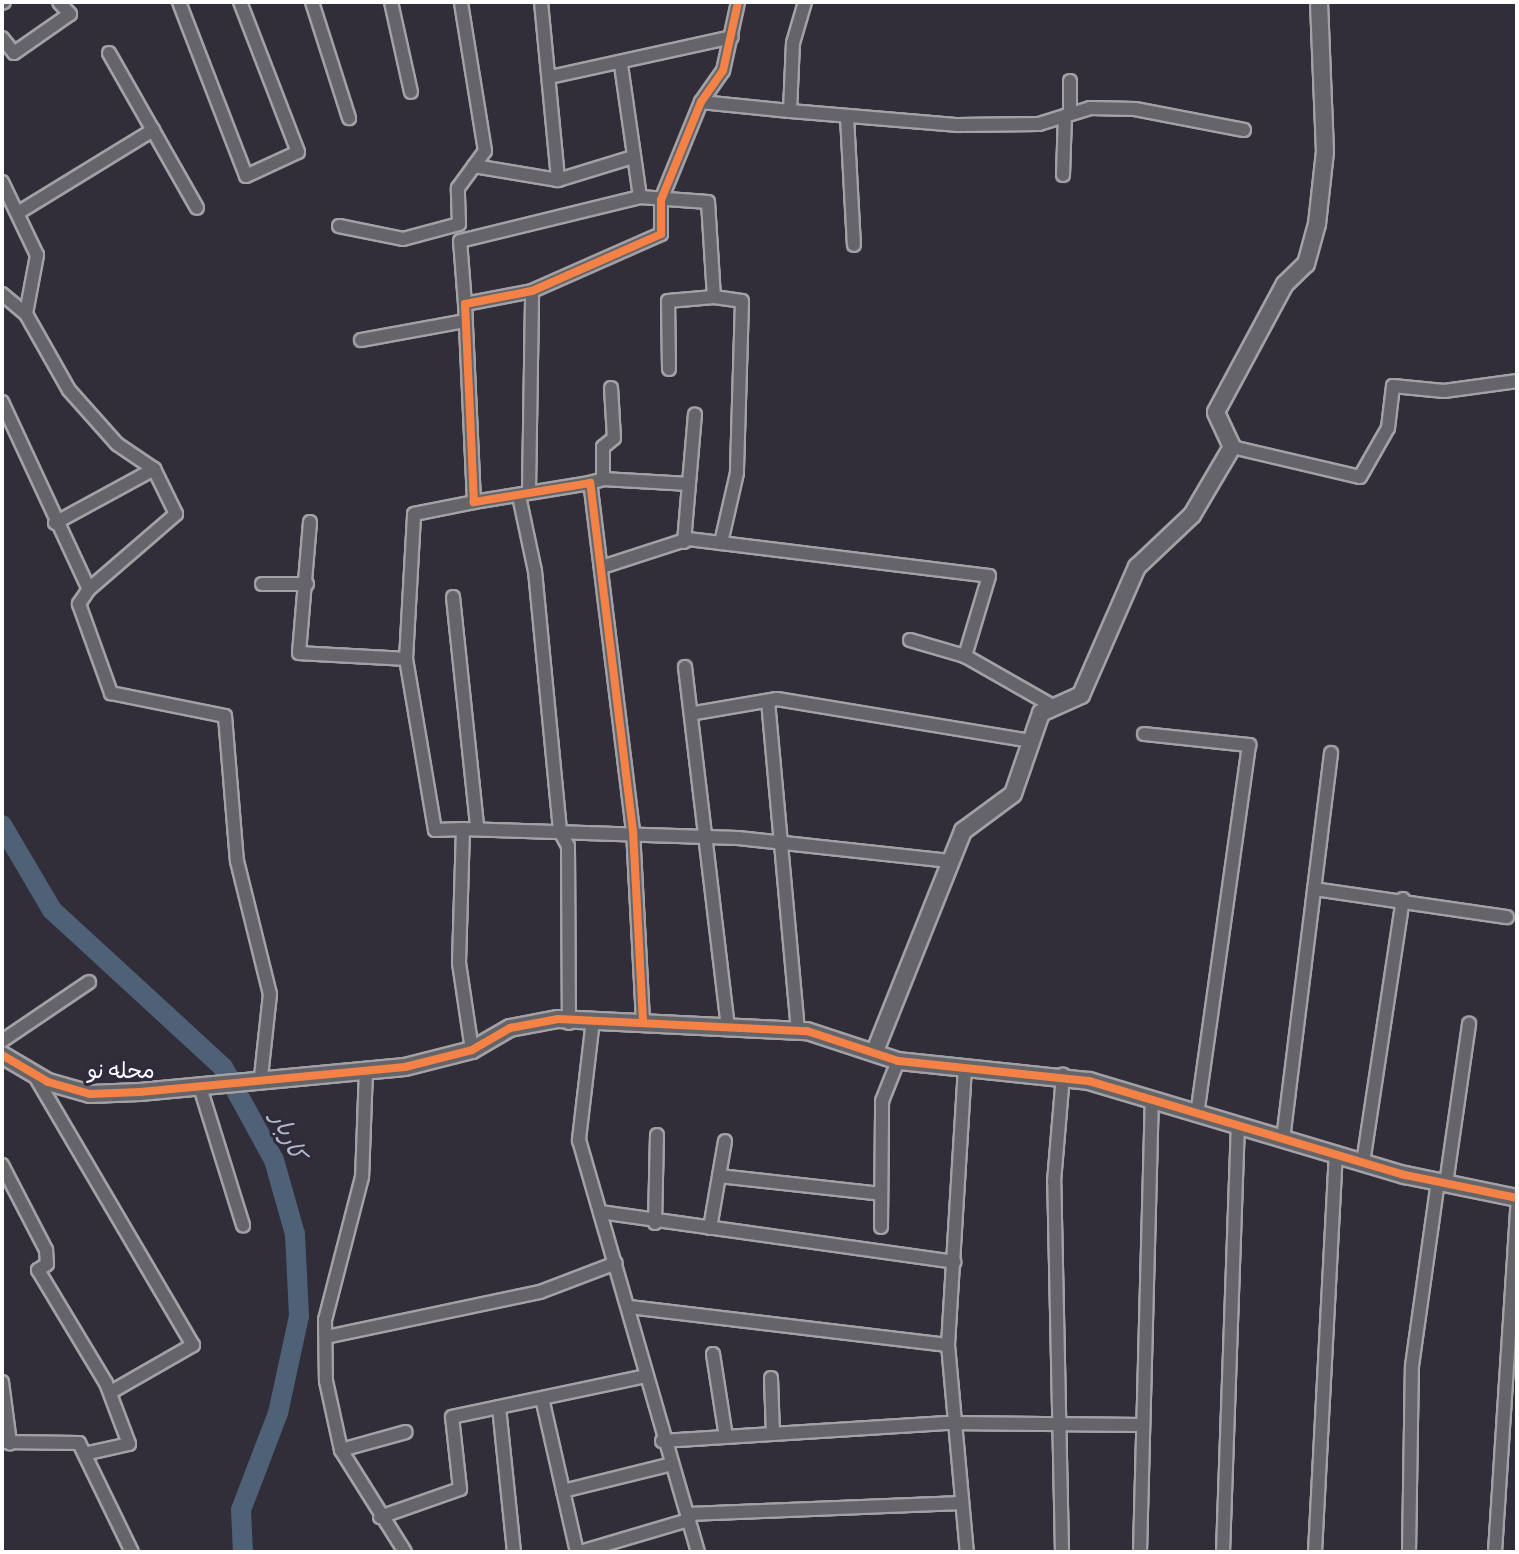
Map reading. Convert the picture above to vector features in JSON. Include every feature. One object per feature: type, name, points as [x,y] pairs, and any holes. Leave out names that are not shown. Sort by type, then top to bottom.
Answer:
[{"type":"street","points":[[3,41],[14,53],[70,14],[59,2]]},
{"type":"street","points":[[179,2],[246,176],[298,152],[240,2]]},
{"type":"street","points":[[312,2],[349,118]]},
{"type":"street","points":[[391,2],[411,92]]},
{"type":"street","points":[[461,2],[485,151],[484,163],[470,165]]},
{"type":"street","points":[[541,2],[558,180]]},
{"type":"street","points":[[465,304],[532,291],[661,234],[661,200],[701,102],[723,71],[738,2]]},
{"type":"street","points":[[790,111],[793,43],[805,2]]},
{"type":"street","points":[[1232,447],[1216,412],[1277,297],[1306,264],[1317,224],[1325,152],[1319,2]]},
{"type":"street","points":[[550,77],[621,65],[732,37]]},
{"type":"street","points":[[109,53],[197,208]]},
{"type":"street","points":[[621,65],[630,158],[640,197]]},
{"type":"street","points":[[1063,175],[1070,81]]},
{"type":"street","points":[[701,102],[958,125],[1039,124],[1068,115],[1135,109],[1244,130]]},
{"type":"street","points":[[847,117],[854,245]]},
{"type":"street","points":[[21,211],[153,130]]},
{"type":"street","points":[[470,165],[558,180],[630,158]]},
{"type":"street","points":[[339,226],[403,239],[445,232],[459,224],[458,188],[470,165]]},
{"type":"street","points":[[2,182],[21,211],[37,255],[26,314]]},
{"type":"street","points":[[474,502],[460,241],[640,197],[708,202],[714,297]]},
{"type":"street","points":[[532,291],[524,493],[535,571],[560,831],[568,846],[573,937],[569,1023]]},
{"type":"street","points":[[2,294],[26,314],[69,390],[117,444],[154,469],[175,521],[89,589],[79,604],[111,693],[225,716],[237,861],[270,994],[258,1078]]},
{"type":"street","points":[[669,369],[668,301],[714,297],[742,301],[737,473],[721,543]]},
{"type":"street","points":[[361,340],[465,321]]},
{"type":"street","points":[[1232,447],[1360,477],[1388,428],[1393,386],[1444,391],[1517,381]]},
{"type":"street","points":[[611,388],[614,438],[603,447],[596,481],[602,567],[633,831],[643,1021]]},
{"type":"street","points":[[2,402],[55,523],[89,589]]},
{"type":"street","points":[[684,542],[695,414]]},
{"type":"street","points":[[875,1051],[919,954],[950,861],[976,817],[1013,794],[1032,741],[1051,705],[1081,695],[1137,567],[1192,515],[1232,447]]},
{"type":"street","points":[[55,523],[154,469]]},
{"type":"street","points":[[689,484],[596,481],[414,514],[406,659],[435,830],[477,827],[633,831],[950,861]]},
{"type":"street","points":[[310,522],[302,656],[406,659]]},
{"type":"street","points":[[602,567],[684,542],[721,543],[989,576],[965,656]]},
{"type":"street","points":[[262,584],[307,584]]},
{"type":"street","points":[[453,597],[477,827]]},
{"type":"street","points":[[910,640],[965,656],[1051,705]]},
{"type":"street","points":[[685,667],[695,713],[728,1026]]},
{"type":"street","points":[[695,713],[768,701],[855,707],[1032,741]]},
{"type":"street","points":[[768,701],[798,1030]]},
{"type":"street","points":[[1144,734],[1249,745],[1197,1113]]},
{"type":"street","points":[[1283,1139],[1331,753]]},
{"type":"street","points":[[463,829],[459,963],[472,1050]]},
{"type":"street","points":[[1314,889],[1403,899],[1507,917]]},
{"type":"street","points":[[1363,1163],[1403,899]]},
{"type":"street","points":[[2,1041],[89,982]]},
{"type":"street","points":[[593,1020],[579,1140],[629,1307],[662,1441],[672,1464],[698,1552]]},
{"type":"street","name":"محله نو","points":[[2,1055],[34,1074],[90,1094],[200,1087],[258,1078],[366,1070],[472,1050],[510,1028],[593,1020],[798,1030],[875,1051],[898,1061],[1063,1074],[1152,1103],[1197,1113],[1363,1163],[1517,1198]]},
{"type":"street","points":[[1409,1552],[1412,1366],[1469,1024]]},
{"type":"street","points":[[881,1227],[882,1101],[898,1061]]},
{"type":"street","points":[[965,1067],[948,1345],[958,1425],[967,1552]]},
{"type":"street","points":[[366,1070],[362,1177],[326,1337],[326,1381],[341,1450],[380,1517],[405,1552]]},
{"type":"street","points":[[34,1074],[193,1345],[111,1392]]},
{"type":"street","points":[[1062,1552],[1056,1420],[1054,1182],[1063,1074]]},
{"type":"street","points":[[200,1087],[243,1225]]},
{"type":"street","points":[[1140,1552],[1152,1103]]},
{"type":"street","points":[[1223,1552],[1238,1125]]},
{"type":"street","points":[[655,1223],[657,1135]]},
{"type":"street","points":[[710,1228],[725,1141]]},
{"type":"street","points":[[1315,1552],[1336,1154]]},
{"type":"street","points":[[2,1165],[46,1250],[47,1264],[38,1270],[111,1392],[129,1444],[88,1453]]},
{"type":"street","points":[[719,1176],[881,1194]]},
{"type":"street","points":[[1495,1552],[1517,1208]]},
{"type":"street","points":[[600,1212],[655,1223],[954,1262]]},
{"type":"street","points":[[326,1337],[540,1292],[616,1263]]},
{"type":"street","points":[[629,1307],[948,1345]]},
{"type":"street","points":[[713,1354],[725,1431]]},
{"type":"street","points":[[380,1517],[460,1489],[452,1417],[647,1376]]},
{"type":"street","points":[[771,1378],[773,1434]]},
{"type":"street","points":[[2,1382],[6,1442],[79,1443],[88,1453],[132,1552]]},
{"type":"street","points":[[542,1398],[578,1552],[688,1517],[962,1503]]},
{"type":"street","points":[[499,1407],[514,1552]]},
{"type":"street","points":[[662,1441],[725,1431],[773,1434],[1056,1420],[1142,1425]]},
{"type":"street","points":[[341,1450],[406,1432]]},
{"type":"street","points":[[563,1491],[672,1464]]},
{"type":"waterway","name":"کاربار","points":[[2,825],[52,910],[223,1067],[274,1160],[295,1234],[299,1316],[278,1413],[241,1510],[243,1552]]},
{"type":"cycle path","points":[[643,1021],[633,831],[590,483],[474,502],[465,304],[532,291],[661,234],[661,200],[701,102],[723,71],[738,2]]},
{"type":"cycle path","points":[[2,1055],[48,1082],[90,1094],[405,1067],[472,1050],[510,1028],[558,1019],[807,1031],[898,1061],[1089,1081],[1405,1175],[1517,1198]]}]
